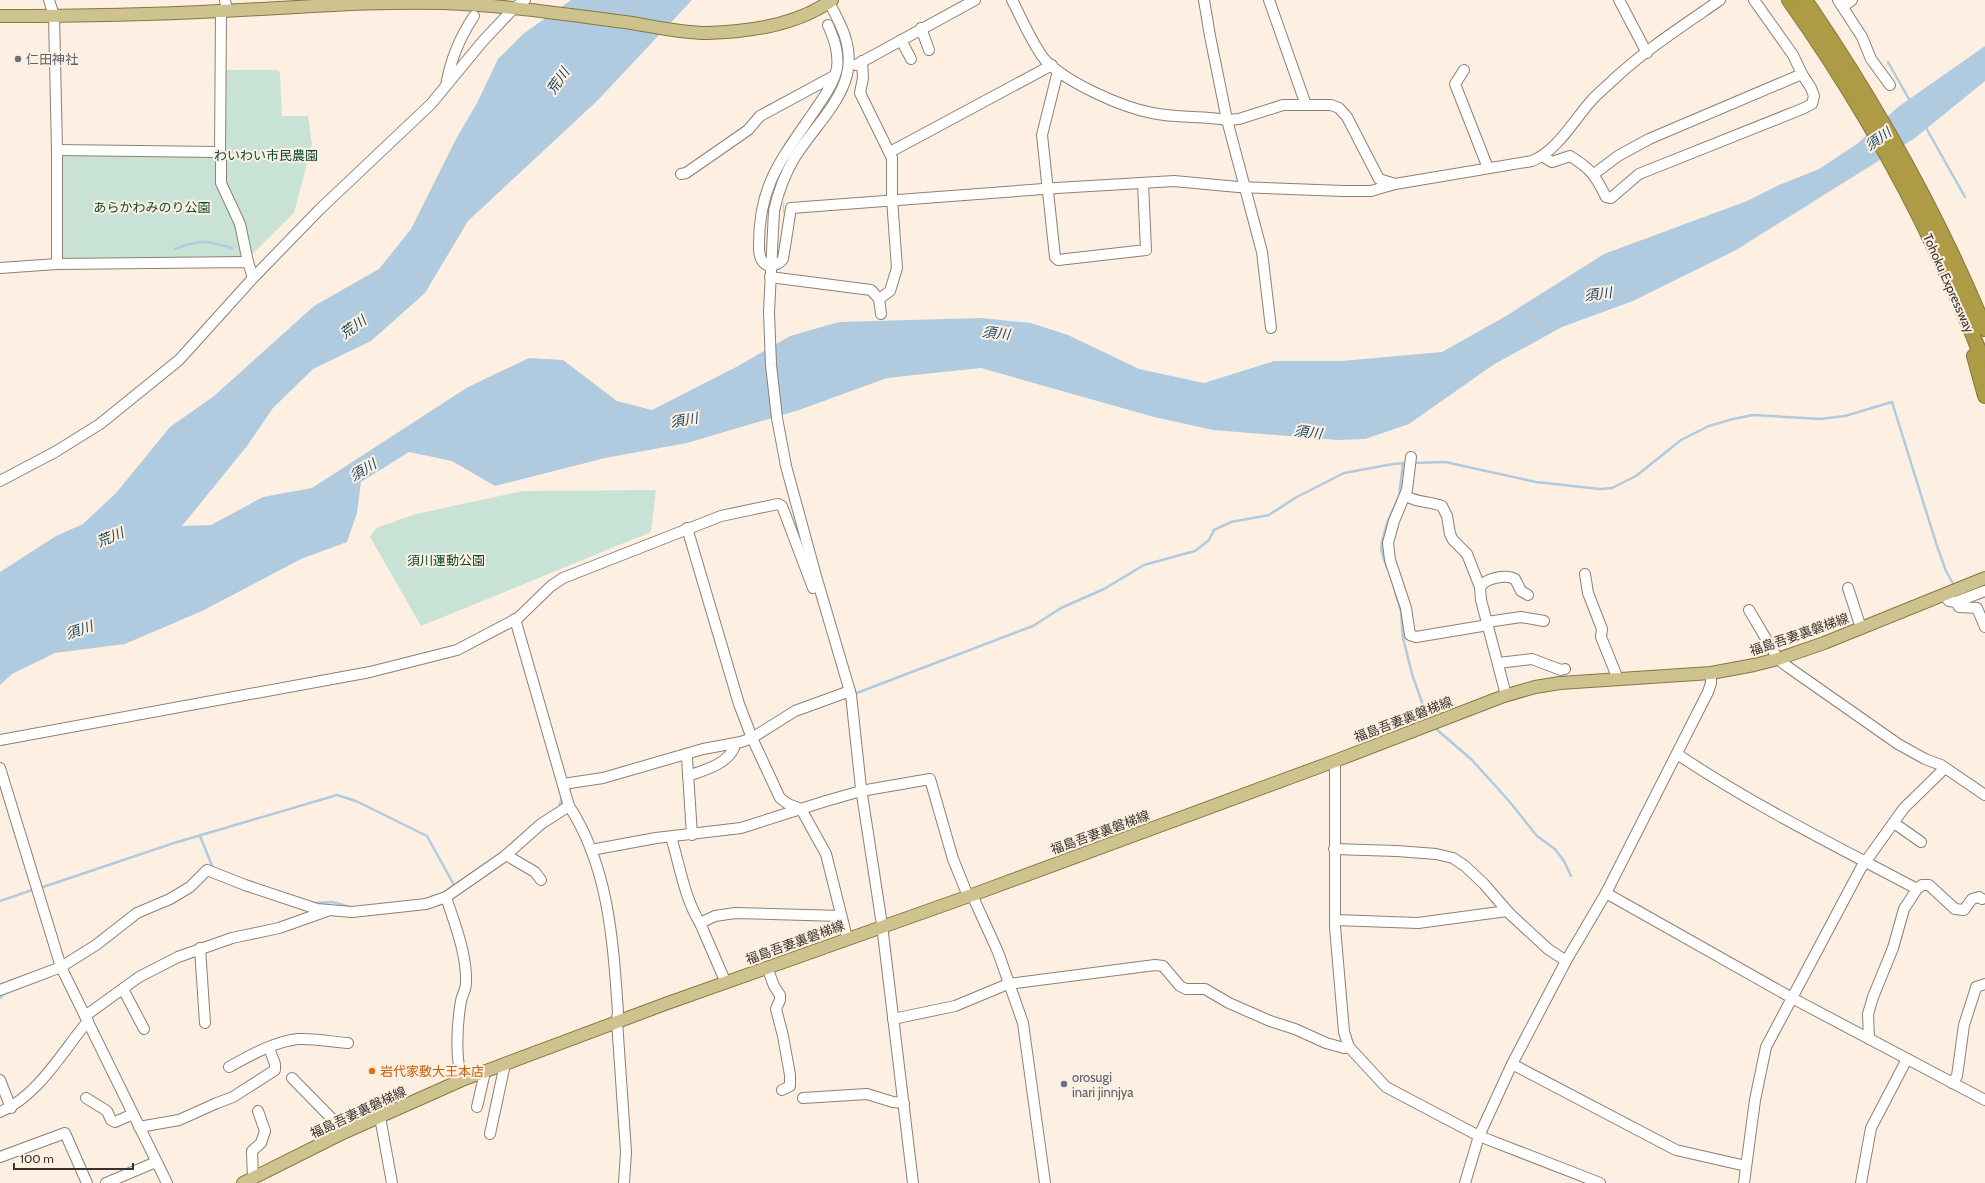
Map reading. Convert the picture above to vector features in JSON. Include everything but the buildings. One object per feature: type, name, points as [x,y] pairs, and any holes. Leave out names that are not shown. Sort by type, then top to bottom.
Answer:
[{"type":"highway","points":[[1789,0],[1868,108]]},
{"type":"highway","points":[[1805,0],[1849,65],[1868,108]]},
{"type":"highway","name":"Tohoku Expressway","points":[[1868,108],[1924,196],[1965,299],[1985,366]]},
{"type":"highway","name":"Tohoku Expressway","points":[[1868,108],[1911,201],[1965,299],[1985,329]]},
{"type":"highway","points":[[1965,299],[1985,322]]},
{"type":"highway","points":[[1965,299],[1985,396]]},
{"type":"main road","points":[[0,16],[54,16],[224,7],[360,2],[434,2],[514,8],[704,33],[754,30],[792,19],[829,1]]},
{"type":"main road","name":"福島吾妻裏磐梯線","points":[[248,1180],[345,1132],[380,1118],[462,1080],[617,1021],[726,983],[882,925],[970,895],[1335,761],[1506,695],[1535,687],[1560,683],[1711,673],[1778,659],[1985,578]]},
{"type":"street","points":[[48,0],[54,16],[58,150],[57,264]]},
{"type":"street","points":[[0,481],[55,452],[94,428],[138,396],[179,360],[253,278],[320,209],[431,104],[483,41],[514,8],[525,0]]},
{"type":"street","points":[[879,299],[890,291],[897,268],[890,152],[860,92],[863,78],[859,63],[921,28],[976,0]]},
{"type":"street","points":[[1012,0],[1040,52],[1055,68],[1079,84],[1133,108],[1153,113],[1227,120],[1239,119],[1283,105],[1331,105],[1339,108],[1347,117],[1379,179],[1395,184]]},
{"type":"street","points":[[1204,0],[1227,120],[1262,252],[1272,328]]},
{"type":"street","points":[[1269,0],[1306,105]]},
{"type":"street","points":[[1619,0],[1647,53]]},
{"type":"street","points":[[828,24],[836,43],[838,74],[783,155],[773,173],[765,208],[759,252],[762,261],[771,266],[780,263],[783,259],[788,208],[1049,188],[1174,181],[1246,187],[1371,191],[1395,184],[1532,160],[1542,156],[1559,140],[1592,100],[1615,78],[1720,0]]},
{"type":"street","points":[[1542,156],[1552,162],[1570,156],[1594,174],[1606,197],[1611,198],[1638,174],[1644,171],[1812,104],[1814,96],[1793,55],[1754,0]]},
{"type":"street","points":[[1852,0],[1840,3],[1862,37],[1871,59],[1890,85]]},
{"type":"street","points":[[829,1],[848,43],[848,72],[834,104],[796,157],[779,190],[774,211],[770,277],[769,312],[771,365],[777,418],[786,466],[850,691],[862,791],[882,925],[913,1183]]},
{"type":"street","points":[[224,7],[220,155],[221,183],[240,224],[253,278]]},
{"type":"street","points":[[446,87],[448,71],[463,33],[474,16]]},
{"type":"street","points":[[921,28],[929,50]]},
{"type":"street","points":[[901,40],[911,58]]},
{"type":"street","points":[[890,152],[1055,68]]},
{"type":"street","points":[[1055,68],[1042,135],[1049,188],[1055,257],[1058,260],[1146,250],[1143,183]]},
{"type":"street","points":[[1464,70],[1455,84],[1488,168]]},
{"type":"street","points":[[680,174],[686,173],[748,130],[760,116],[838,74]]},
{"type":"street","points":[[1594,174],[1618,156],[1649,139],[1802,74]]},
{"type":"street","points":[[58,150],[209,151],[218,152],[220,155]]},
{"type":"street","points":[[0,268],[57,264],[248,262]]},
{"type":"street","points":[[770,277],[870,290],[879,299],[881,314]]},
{"type":"street","points":[[1411,457],[1406,496],[1389,534],[1388,552],[1406,608],[1410,635],[1416,637],[1521,617],[1544,621]]},
{"type":"street","points":[[1406,496],[1420,503],[1442,506],[1447,516],[1450,534],[1453,540],[1468,554],[1480,587],[1480,600],[1506,695]]},
{"type":"street","points":[[0,740],[370,672],[457,650],[515,619],[551,586],[563,578],[721,516],[778,504],[782,506],[811,585],[814,590],[821,592]]},
{"type":"street","points":[[688,528],[739,704],[752,738],[780,798],[788,804],[801,809],[826,854],[847,938]]},
{"type":"street","points":[[1585,574],[1588,592],[1602,629],[1602,637],[1618,679]]},
{"type":"street","points":[[1480,587],[1486,582],[1508,577],[1515,579],[1521,591],[1528,595]]},
{"type":"street","points":[[1848,588],[1860,628]]},
{"type":"street","points":[[1944,595],[1949,601],[1956,602],[1985,591]]},
{"type":"street","points":[[1956,602],[1959,607],[1977,608],[1985,627]]},
{"type":"street","points":[[1749,610],[1778,659],[1898,744],[1945,768],[1985,795]]},
{"type":"street","points":[[515,619],[570,806],[581,824],[591,850],[601,878],[607,903],[616,980],[618,1012],[617,1021],[626,1152],[624,1183]]},
{"type":"street","points":[[1498,663],[1532,659],[1561,670],[1565,669]]},
{"type":"street","points":[[1465,1183],[1478,1136],[1512,1064],[1566,961],[1606,893],[1677,754],[1708,692],[1711,683],[1711,673]]},
{"type":"street","points":[[563,784],[603,778],[702,749],[741,742],[752,738],[795,711],[850,691]]},
{"type":"street","points":[[688,776],[717,765],[726,759],[734,748]]},
{"type":"street","points":[[1677,754],[1705,773],[1750,799],[1917,889]]},
{"type":"street","points":[[687,758],[692,835]]},
{"type":"street","points":[[1335,761],[1335,920],[1344,1032],[1349,1047],[1386,1087],[1478,1136],[1600,1183]]},
{"type":"street","points":[[0,768],[63,970],[167,1183]]},
{"type":"street","points":[[1744,1183],[1762,1057],[1766,1047],[1865,862],[1904,808],[1945,768]]},
{"type":"street","points":[[591,850],[671,837],[741,828],[862,791],[930,780],[953,859],[998,952],[1008,984],[1023,1022],[1045,1183]]},
{"type":"street","points":[[0,990],[63,970],[137,913],[170,899],[211,872],[316,909],[369,911],[426,904],[446,897],[506,855],[541,824],[570,806]]},
{"type":"street","points":[[1894,823],[1921,842]]},
{"type":"street","points":[[671,837],[682,873],[684,889],[726,983]]},
{"type":"street","points":[[1334,849],[1397,851],[1436,854],[1453,858],[1465,866],[1484,884],[1506,911],[1548,948],[1566,961]]},
{"type":"street","points":[[506,855],[535,872],[541,880]]},
{"type":"street","points":[[1869,1039],[1868,1014],[1873,997],[1893,948],[1904,909],[1917,889],[1922,885],[1929,885],[1955,909],[1960,910],[1964,910],[1972,899],[1982,899]]},
{"type":"street","points":[[1606,893],[1792,998],[1985,1100]]},
{"type":"street","points":[[446,897],[465,962],[466,986],[461,1000],[459,1018],[458,1067],[462,1080]]},
{"type":"street","points":[[0,1112],[11,1108],[29,1093],[86,1018],[123,989],[152,969],[200,948],[232,938],[279,928],[329,910]]},
{"type":"street","points":[[1335,920],[1418,923],[1506,911]]},
{"type":"street","points":[[700,923],[715,916],[735,913],[841,916]]},
{"type":"street","points":[[200,948],[205,1023]]},
{"type":"street","points":[[893,1019],[955,1006],[1008,984],[1155,965],[1163,966],[1180,986],[1186,989],[1205,990],[1229,1003],[1270,1021],[1295,1029],[1326,1043],[1344,1048],[1349,1047]]},
{"type":"street","points":[[767,967],[774,986],[780,995],[780,1000],[776,1009],[783,1036],[790,1075],[790,1086],[782,1090]]},
{"type":"street","points":[[1952,1083],[1957,1076],[1964,1025],[1976,987],[1985,984]]},
{"type":"street","points":[[123,989],[144,1030]]},
{"type":"street","points":[[230,1067],[279,1043],[299,1039],[348,1043]]},
{"type":"street","points":[[139,1128],[179,1120],[233,1097],[275,1070],[275,1064],[269,1048]]},
{"type":"street","points":[[1861,1183],[1871,1128],[1907,1059]]},
{"type":"street","points":[[490,1134],[505,1064]]},
{"type":"street","points":[[1512,1064],[1676,1150],[1746,1166]]},
{"type":"street","points":[[477,1107],[485,1072]]},
{"type":"street","points":[[292,1078],[345,1132]]},
{"type":"street","points":[[0,1080],[11,1108]]},
{"type":"street","points":[[802,1098],[868,1094],[893,1102],[904,1103]]},
{"type":"street","points":[[86,1098],[107,1111],[111,1120],[114,1122],[133,1114]]},
{"type":"street","points":[[248,1180],[252,1151],[261,1143],[265,1131],[258,1111]]},
{"type":"street","points":[[380,1118],[392,1183]]},
{"type":"street","points":[[0,1157],[65,1133],[87,1183]]},
{"type":"street","points":[[106,1183],[156,1162]]},
{"type":"green space","name":"わいわい市民農園","points":[[225,70],[278,70],[280,73],[282,116],[308,116],[312,144],[294,213],[252,254],[249,253],[224,182]]},
{"type":"green space","name":"あらかわみのり公園","points":[[59,153],[217,154],[246,260],[59,261]]},
{"type":"green space","name":"須川運動公園","points":[[656,490],[651,532],[421,626],[370,537],[376,528],[416,514],[523,491]]},
{"type":"water","points":[[571,0],[692,0],[597,101],[468,221],[425,293],[371,341],[313,369],[273,408],[247,446],[182,526],[211,525],[263,497],[312,488],[468,387],[529,358],[563,360],[617,401],[652,410],[738,366],[790,336],[839,322],[981,318],[1031,323],[1068,335],[1139,369],[1204,383],[1274,361],[1341,361],[1442,352],[1506,316],[1604,254],[1747,201],[1779,185],[1819,169],[1857,144],[1898,107],[1985,46],[1985,81],[1915,138],[1736,250],[1633,301],[1562,327],[1493,365],[1409,424],[1365,439],[1338,440],[1213,430],[1154,417],[981,368],[887,378],[799,410],[687,443],[605,458],[495,486],[452,461],[409,452],[361,482],[357,513],[347,542],[301,559],[202,611],[125,644],[55,653],[12,674],[0,685],[0,572],[56,536],[83,524],[116,493],[170,427],[214,396],[314,306],[379,269],[411,229],[456,139],[477,103],[498,59],[523,34]]},
{"type":"waterway","points":[[1888,62],[1910,101]]},
{"type":"waterway","points":[[1925,126],[1965,197]]},
{"type":"waterway","points":[[175,249],[198,242],[232,248]]},
{"type":"waterway","points":[[1413,463],[1445,462],[1536,482],[1600,489],[1612,488],[1636,476],[1681,440],[1709,426],[1753,415],[1820,419],[1845,416],[1892,402],[1937,546],[1946,571],[1955,587]]},
{"type":"waterway","points":[[1387,568],[1381,549],[1382,541],[1387,523],[1399,496],[1403,463]]},
{"type":"waterway","points":[[854,694],[1033,626],[1061,608],[1104,589],[1144,565],[1195,551],[1209,540],[1214,530],[1231,522],[1269,515],[1295,498],[1344,473],[1393,464],[1408,463]]},
{"type":"waterway","points":[[1393,584],[1401,612],[1403,638],[1412,674],[1428,719]]},
{"type":"waterway","points":[[1435,728],[1472,760],[1509,801],[1537,836],[1555,849],[1564,861],[1571,876]]},
{"type":"waterway","points":[[559,807],[562,798],[559,789],[561,789]]},
{"type":"waterway","points":[[40,888],[174,843],[337,795],[356,801],[427,836],[454,885]]},
{"type":"waterway","points":[[200,836],[213,868]]},
{"type":"waterway","points":[[440,895],[474,872]]},
{"type":"waterway","points":[[0,901],[35,889]]},
{"type":"waterway","points":[[314,903],[333,902],[350,907]]},
{"type":"waterway","points":[[0,998],[4,994],[51,976]]},
{"type":"tunnel","points":[[768,208],[784,208]]},
{"type":"place","name":"仁田神社","points":[[18,59]]},
{"type":"place","name":"岩代家敷大王本店","points":[[372,1071]]},
{"type":"place","name":"orosugi inari jinnjya","points":[[1064,1084]]},
{"type":"water label","name":"荒川","points":[[558,81]]},
{"type":"water label","name":"須川","points":[[1878,139]]},
{"type":"water label","name":"須川","points":[[1598,294]]},
{"type":"water label","name":"荒川","points":[[353,327]]},
{"type":"water label","name":"須川","points":[[996,333]]},
{"type":"water label","name":"須川","points":[[684,420]]},
{"type":"water label","name":"須川","points":[[1308,432]]},
{"type":"water label","name":"須川","points":[[363,470]]},
{"type":"water label","name":"荒川","points":[[110,537]]},
{"type":"water label","name":"須川","points":[[79,630]]}]
